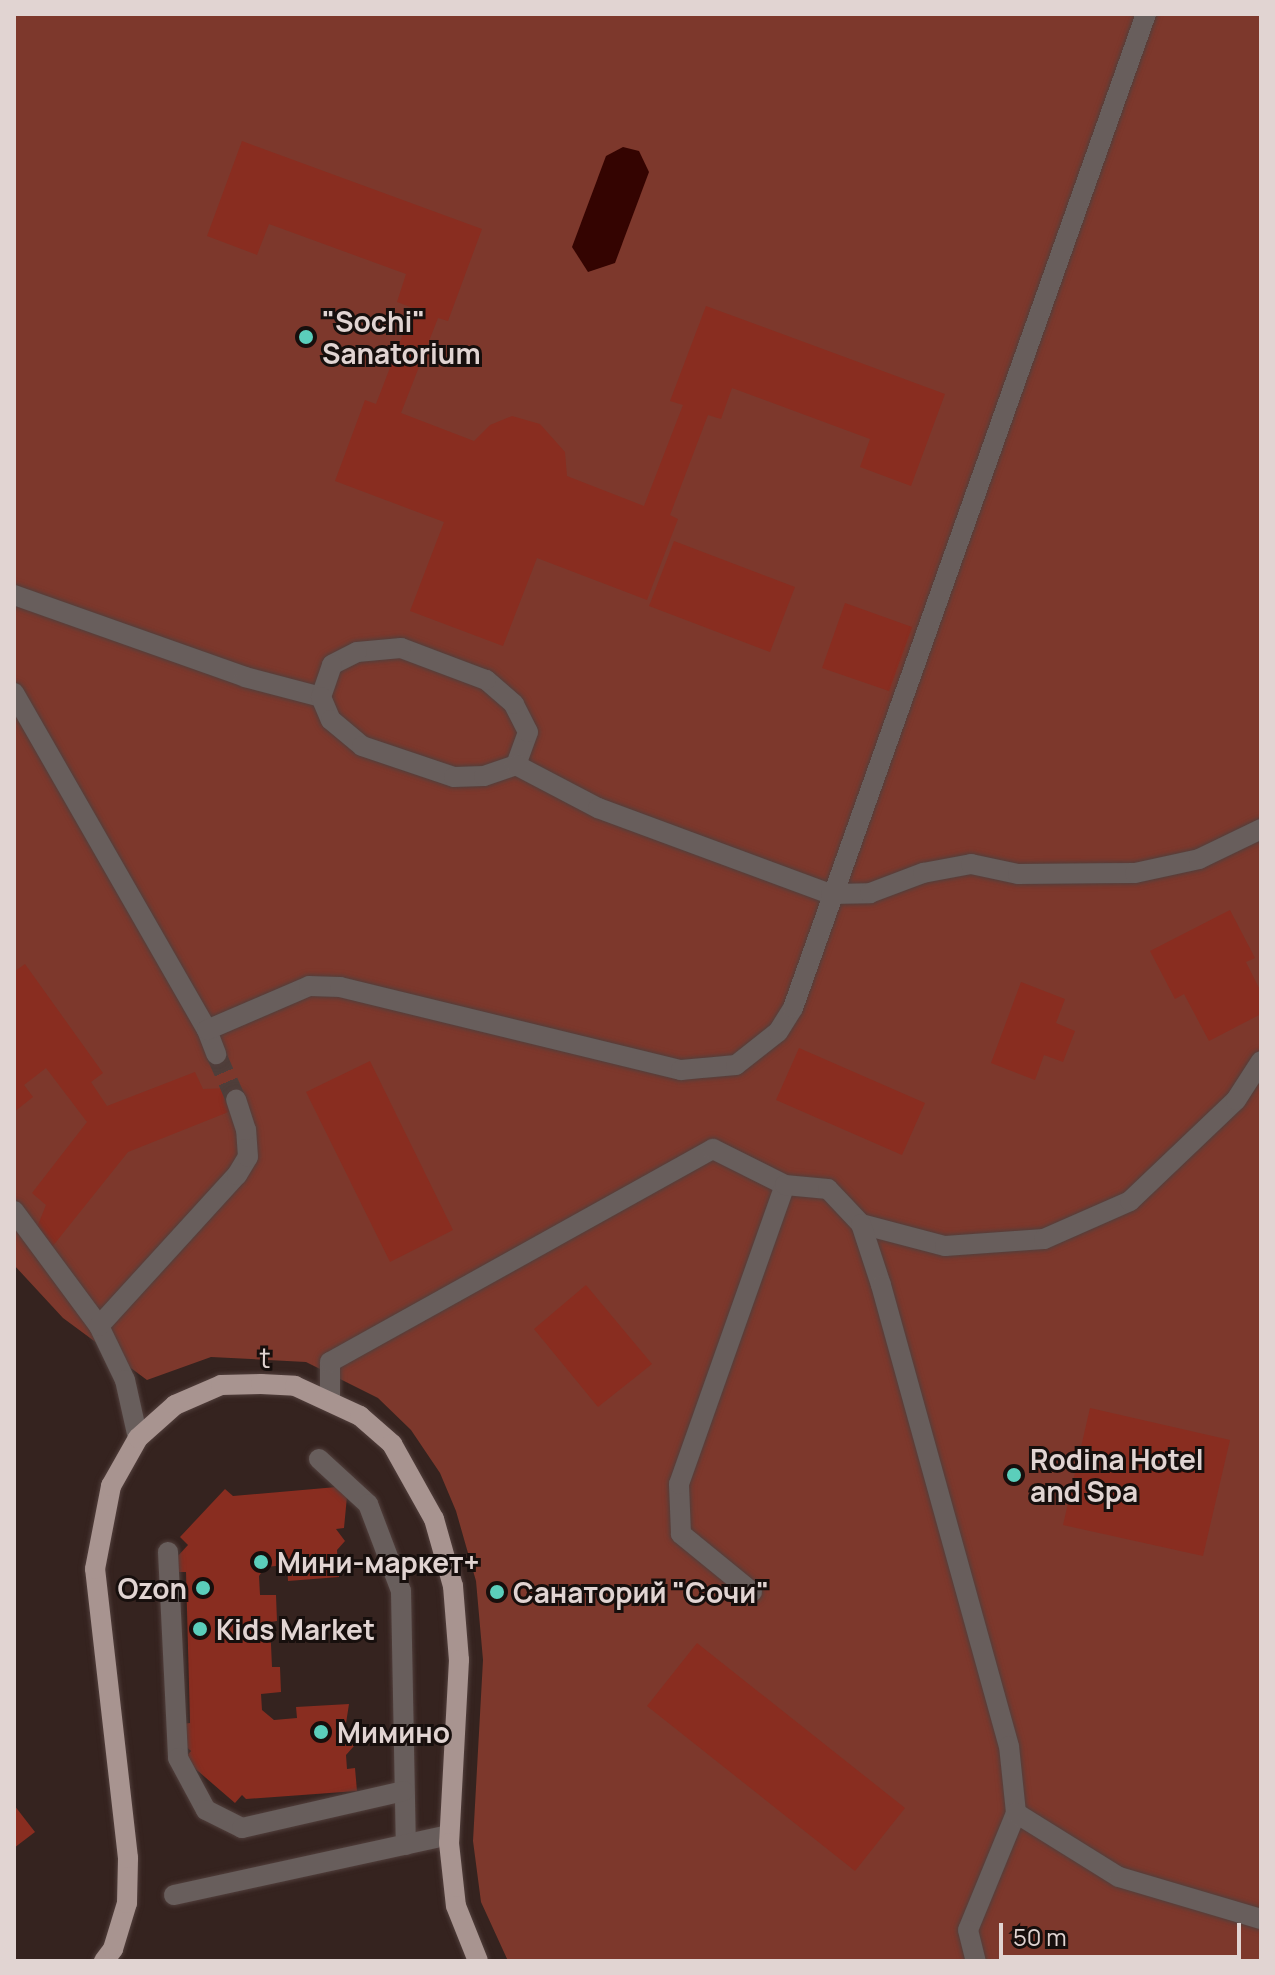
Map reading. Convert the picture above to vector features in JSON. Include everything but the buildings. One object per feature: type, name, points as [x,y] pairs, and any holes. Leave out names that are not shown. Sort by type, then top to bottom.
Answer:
[{"type":"main road","name":"t","points":[[104,1961],[113,1949],[127,1903],[128,1858],[95,1569],[111,1486],[138,1438],[175,1405],[221,1385],[295,1386],[360,1416],[401,1457],[434,1519],[453,1586],[459,1660],[449,1835],[456,1906],[478,1961]]},
{"type":"lane","points":[[207,1030],[282,994],[309,986],[340,987],[650,1064],[695,1071],[736,1065],[758,1052],[793,1008],[1146,14]]},
{"type":"lane","points":[[14,595],[245,677],[321,697]]},
{"type":"lane","points":[[516,765],[528,732],[514,704],[486,680],[401,648],[357,652],[332,665],[321,697],[331,720],[375,750],[454,777],[484,776],[516,765],[598,808],[831,894],[870,893],[944,867],[971,864],[1018,874],[1135,873],[1199,859],[1261,829]]},
{"type":"lane","points":[[14,693],[207,1030],[216,1054]]},
{"type":"lane","points":[[861,1224],[945,1246],[1044,1239],[1130,1201],[1236,1100],[1261,1061]]},
{"type":"lane","points":[[99,1326],[237,1175],[248,1157],[246,1130],[236,1100]]},
{"type":"lane","points":[[330,1400],[330,1362],[713,1149],[785,1185],[828,1189],[861,1224],[1009,1746],[1016,1813],[968,1930],[975,1959]]},
{"type":"lane","points":[[752,1592],[681,1534],[679,1484],[785,1185]]},
{"type":"lane","points":[[14,1211],[99,1326],[125,1380],[138,1438]]},
{"type":"lane","points":[[319,1459],[368,1504],[401,1591],[406,1845]]},
{"type":"lane","points":[[168,1552],[178,1758],[206,1810],[242,1828],[404,1791]]},
{"type":"lane","points":[[1016,1813],[1119,1877],[1261,1919]]},
{"type":"lane","points":[[174,1895],[449,1835]]},
{"type":"shaded area","points":[[14,14],[1261,14],[1261,1961],[508,1961],[481,1902],[473,1841],[483,1660],[476,1581],[456,1511],[440,1473],[411,1430],[378,1398],[306,1362],[211,1357],[147,1380],[63,1318],[14,1265]]},
{"type":"shaded area","points":[[623,147],[639,151],[649,172],[615,263],[588,272],[572,247],[606,156]]},
{"type":"tunnel","points":[[216,1054],[236,1100]]},
{"type":"place","name":"\"Sochi\" Sanatorium","points":[[306,337]]},
{"type":"place","name":"Rodina Hotel and Spa","points":[[1014,1475]]},
{"type":"place","name":"Мини-маркет+","points":[[261,1562]]},
{"type":"place","name":"Ozon","points":[[203,1588]]},
{"type":"place","name":"Санаторий \"Сочи\"","points":[[497,1592]]},
{"type":"place","name":"Kids Market","points":[[200,1629]]},
{"type":"place","name":"Мимино","points":[[321,1732]]}]
